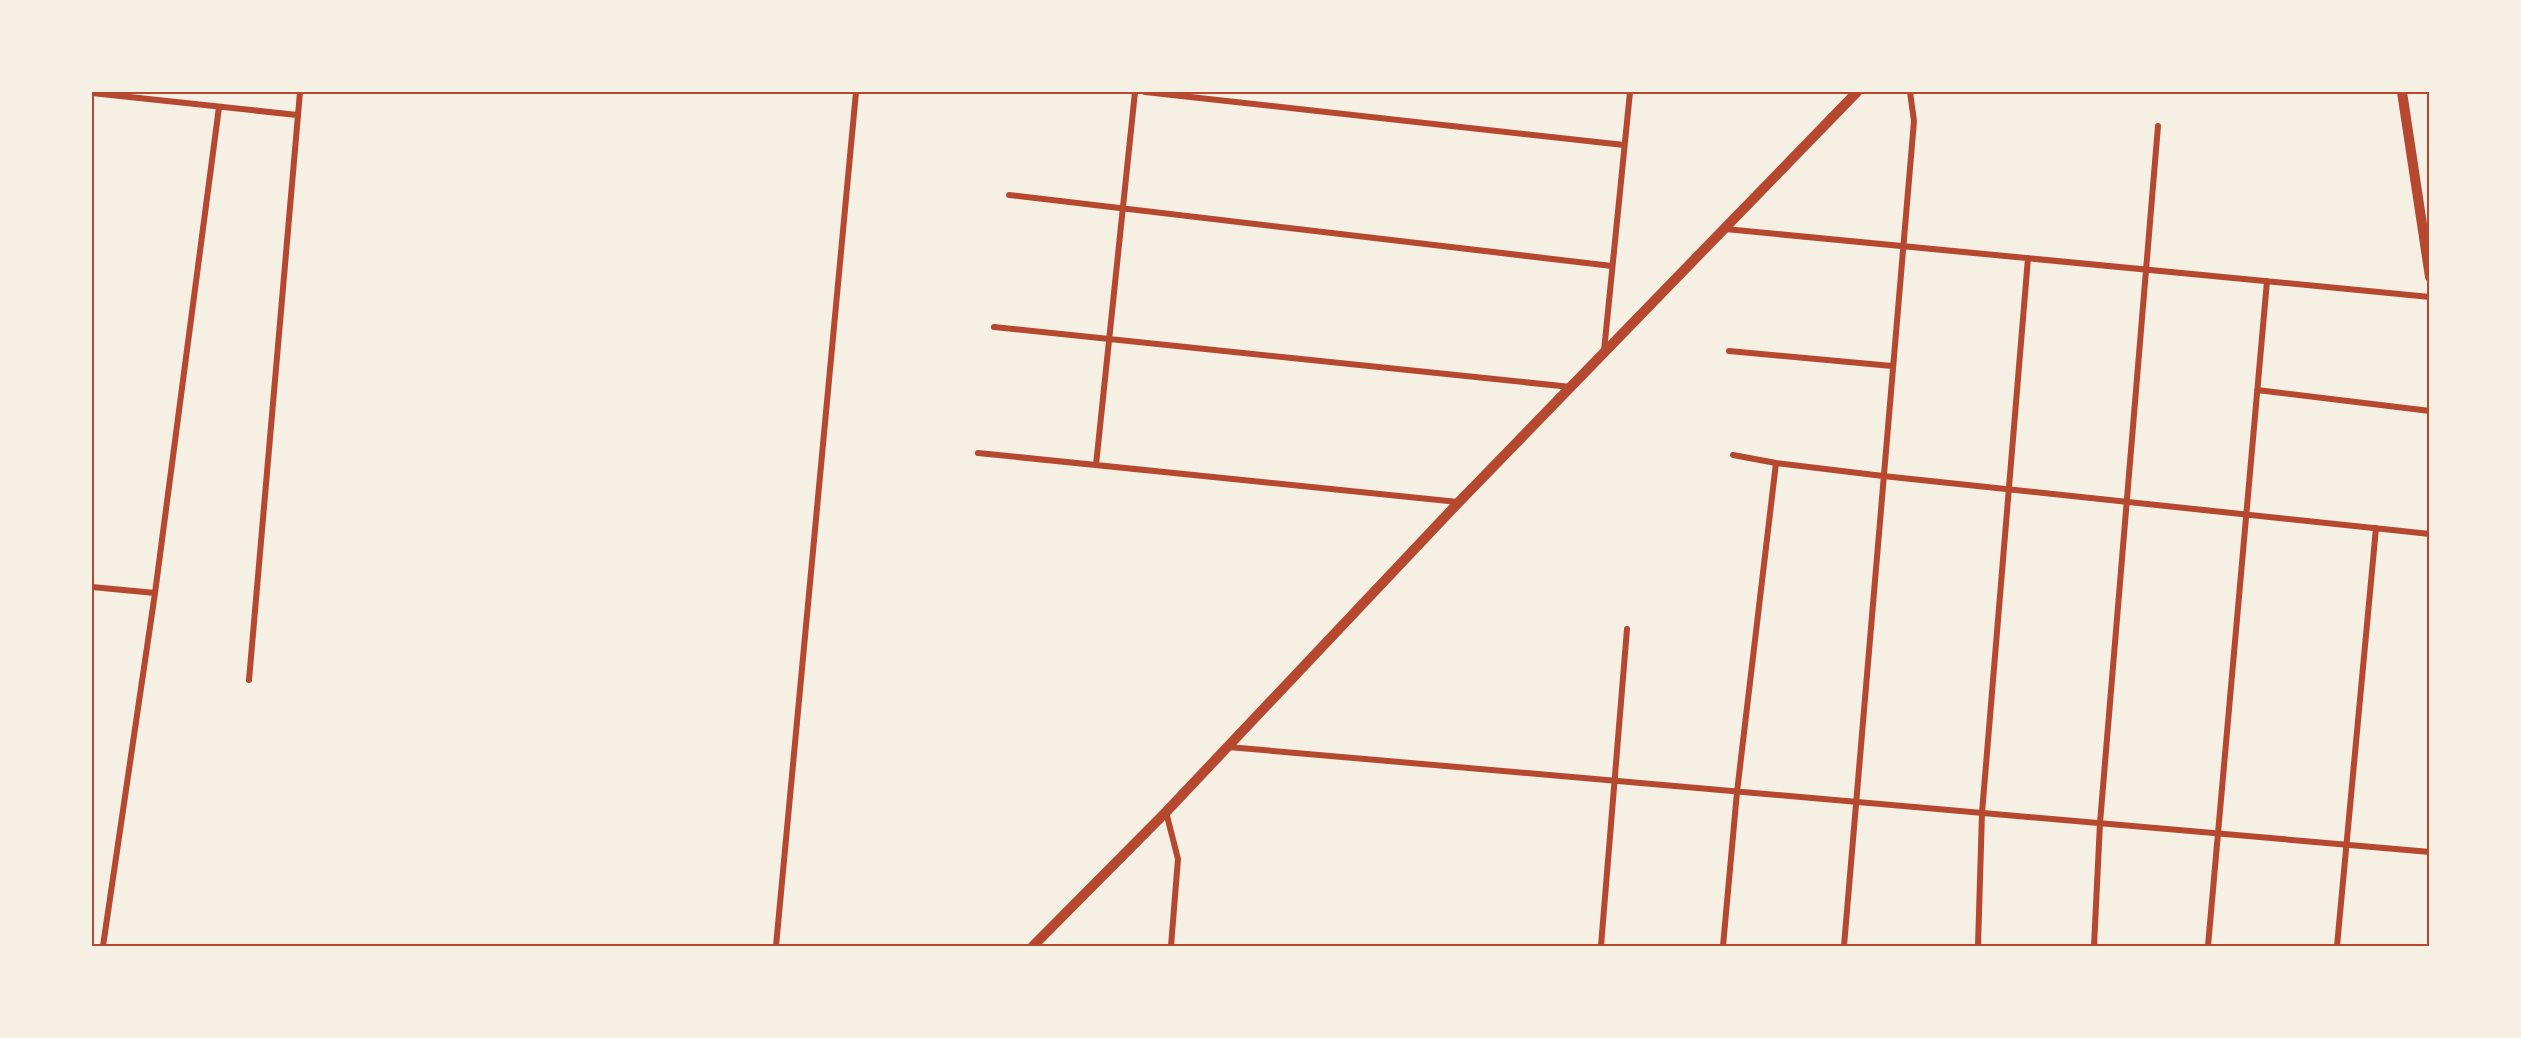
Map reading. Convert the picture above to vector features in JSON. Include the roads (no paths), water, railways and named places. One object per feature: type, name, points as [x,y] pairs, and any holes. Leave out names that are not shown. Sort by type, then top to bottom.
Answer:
[{"type":"street","points":[[249,680],[300,92]]},
{"type":"street","points":[[776,946],[856,92]]},
{"type":"street","points":[[1096,465],[1135,92]]},
{"type":"street","points":[[1145,92],[1624,145]]},
{"type":"street","points":[[1604,353],[1630,92]]},
{"type":"street","points":[[1033,946],[1166,812],[1458,502],[1857,92]]},
{"type":"street","points":[[1844,946],[1914,121],[1910,92]]},
{"type":"street","points":[[2402,92],[2430,277]]},
{"type":"street","points":[[92,93],[297,115]]},
{"type":"street","points":[[103,946],[155,593],[219,106]]},
{"type":"street","points":[[2094,946],[2100,823],[2148,270],[2158,126]]},
{"type":"street","points":[[1008,195],[1612,266]]},
{"type":"street","points":[[1724,229],[2430,297]]},
{"type":"street","points":[[1978,946],[1982,813],[2028,258]]},
{"type":"street","points":[[2208,946],[2216,833],[2267,281]]},
{"type":"street","points":[[994,327],[1571,387]]},
{"type":"street","points":[[1729,351],[1892,366]]},
{"type":"street","points":[[2257,390],[2430,411]]},
{"type":"street","points":[[978,453],[1458,502]]},
{"type":"street","points":[[1734,455],[1776,463],[1883,476],[2430,534]]},
{"type":"street","points":[[1723,946],[1737,792],[1776,463]]},
{"type":"street","points":[[2337,946],[2376,528]]},
{"type":"street","points":[[92,587],[155,593]]},
{"type":"street","points":[[1601,946],[1627,629]]},
{"type":"street","points":[[1228,747],[2430,852]]},
{"type":"street","points":[[1166,812],[1178,859],[1171,946]]}]
